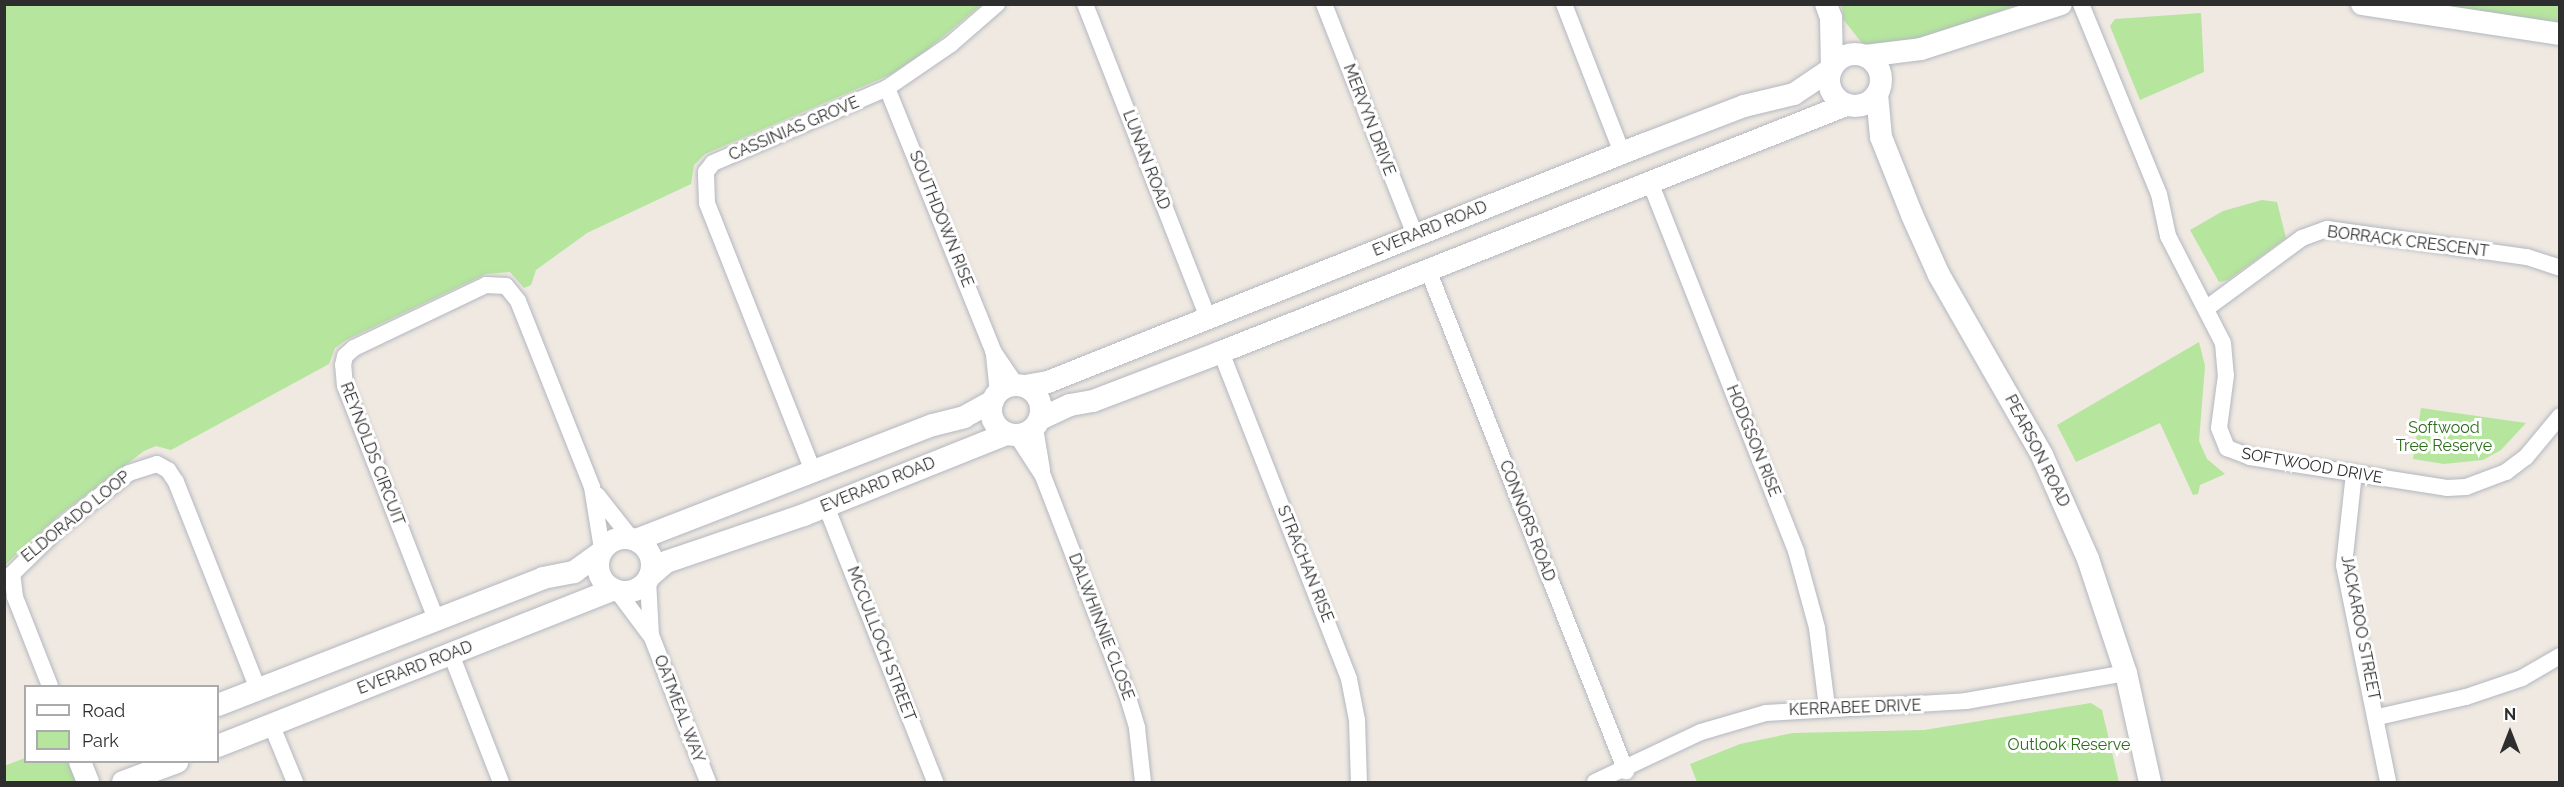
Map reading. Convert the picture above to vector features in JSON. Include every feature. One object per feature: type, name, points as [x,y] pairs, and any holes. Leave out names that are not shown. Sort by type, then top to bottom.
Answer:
[{"type":"street","name":"CASSINIAS GROVE","points":[[813,471],[707,203],[703,181],[713,163],[887,88],[951,44],[997,4]]},
{"type":"street","name":"LUNAN ROAD","points":[[1085,4],[1207,316]]},
{"type":"street","name":"MERVYN DRIVE","points":[[1324,4],[1415,235]]},
{"type":"street","points":[[1564,4],[1622,153]]},
{"type":"street","points":[[1831,69],[1845,56],[1921,49],[2061,4]]},
{"type":"street","name":"SOFTWOOD DRIVE","points":[[2081,4],[2159,194],[2168,236],[2207,308],[2226,358],[2219,428],[2227,448],[2250,457],[2447,488],[2488,482],[2526,457],[2559,416]]},
{"type":"street","points":[[2362,4],[2559,34]]},
{"type":"street","points":[[1829,11],[1831,69],[1829,87],[1847,105],[1864,105],[1877,93],[1894,71],[1921,49]]},
{"type":"street","points":[[1829,11],[1880,76],[1877,93]]},
{"type":"street","name":"EVERARD ROAD","points":[[633,539],[964,417],[1008,391],[1048,382],[1207,316],[1744,106],[1794,94],[1831,69]]},
{"type":"street","name":"SOUTHDOWN RISE","points":[[887,88],[1008,391]]},
{"type":"street","name":"PEARSON ROAD","points":[[1877,93],[1881,137],[1939,275],[2063,499],[2126,673],[2150,783]]},
{"type":"street","name":"EVERARD ROAD","points":[[649,578],[666,562],[826,506],[1025,429],[1070,405],[1093,401],[1221,352],[1847,105]]},
{"type":"street","name":"PEARSON ROAD","points":[[1847,105],[1881,137]]},
{"type":"street","name":"HODGSON RISE","points":[[1650,182],[1796,551],[1817,628],[1827,707]]},
{"type":"street","name":"BORRACK CRESCENT","points":[[2207,308],[2302,238],[2327,230],[2527,257],[2559,268]]},
{"type":"street","name":"CONNORS ROAD","points":[[1428,270],[1626,771]]},
{"type":"street","points":[[1311,276],[1323,311]]},
{"type":"street","name":"REYNOLDS CIRCUIT","points":[[436,619],[342,375],[345,356],[486,285],[506,286],[518,301],[592,487],[601,551]]},
{"type":"street","name":"STRACHAN RISE","points":[[1221,352],[1349,679],[1357,720],[1359,783]]},
{"type":"street","points":[[1008,391],[1038,396],[1025,429],[992,417],[1008,391]]},
{"type":"street","name":"DALWHINNIE CLOSE","points":[[1025,429],[1126,691],[1137,728],[1143,783]]},
{"type":"street","name":"ELDORADO LOOP","points":[[49,685],[15,597],[12,574],[58,529],[129,473],[157,464],[168,470],[176,482],[258,689]]},
{"type":"street","name":"JACKAROO STREET","points":[[2354,473],[2344,565],[2378,717],[2388,783]]},
{"type":"street","name":"REYNOLDS CIRCUIT","points":[[592,487],[633,539]]},
{"type":"street","name":"MCCULLOCH STREET","points":[[826,506],[935,783]]},
{"type":"street","points":[[219,705],[543,578],[574,572],[614,539],[633,539],[648,551],[649,578],[635,590],[616,591],[600,579],[601,551]]},
{"type":"street","name":"OATMEAL WAY","points":[[649,578],[651,635]]},
{"type":"street","name":"EVERARD ROAD","points":[[219,746],[616,591]]},
{"type":"street","name":"OATMEAL WAY","points":[[616,591],[651,635],[708,783]]},
{"type":"street","points":[[451,654],[501,783]]},
{"type":"street","points":[[2378,717],[2522,678],[2559,656]]},
{"type":"street","name":"KERRABEE DRIVE","points":[[1595,783],[1731,722],[1766,712],[1827,707],[1908,707],[1966,701],[2126,673]]},
{"type":"street","points":[[271,724],[295,783]]},
{"type":"street","points":[[123,783],[174,763]]},
{"type":"green space","points":[[5,4],[981,5],[928,49],[892,74],[705,154],[694,165],[691,184],[587,233],[536,270],[531,285],[524,288],[510,272],[486,274],[346,340],[335,348],[329,364],[171,450],[156,446],[144,451],[58,516],[5,565]]},
{"type":"green space","points":[[1842,5],[2017,5],[1910,43],[1865,47],[1843,19]]},
{"type":"green space","points":[[2435,5],[2559,5],[2559,23]]},
{"type":"green space","points":[[2201,13],[2204,72],[2140,100],[2110,26],[2115,19]]},
{"type":"green space","points":[[2262,200],[2277,202],[2286,238],[2228,280],[2219,282],[2190,230],[2223,211]]},
{"type":"green space","points":[[2199,342],[2205,366],[2199,441],[2207,459],[2225,474],[2200,485],[2198,494],[2193,495],[2160,423],[2076,462],[2057,425]]},
{"type":"green space","name":"Softwood Tree Reserve","points":[[2421,408],[2526,423],[2501,450],[2483,460],[2444,464],[2413,459]]},
{"type":"green space","name":"Outlook Reserve","points":[[2091,703],[2102,710],[2119,782],[1697,782],[1690,764],[1740,744],[1793,733],[1924,730]]},
{"type":"green space","points":[[24,758],[24,763],[69,763],[77,782],[5,782],[4,766]]}]
